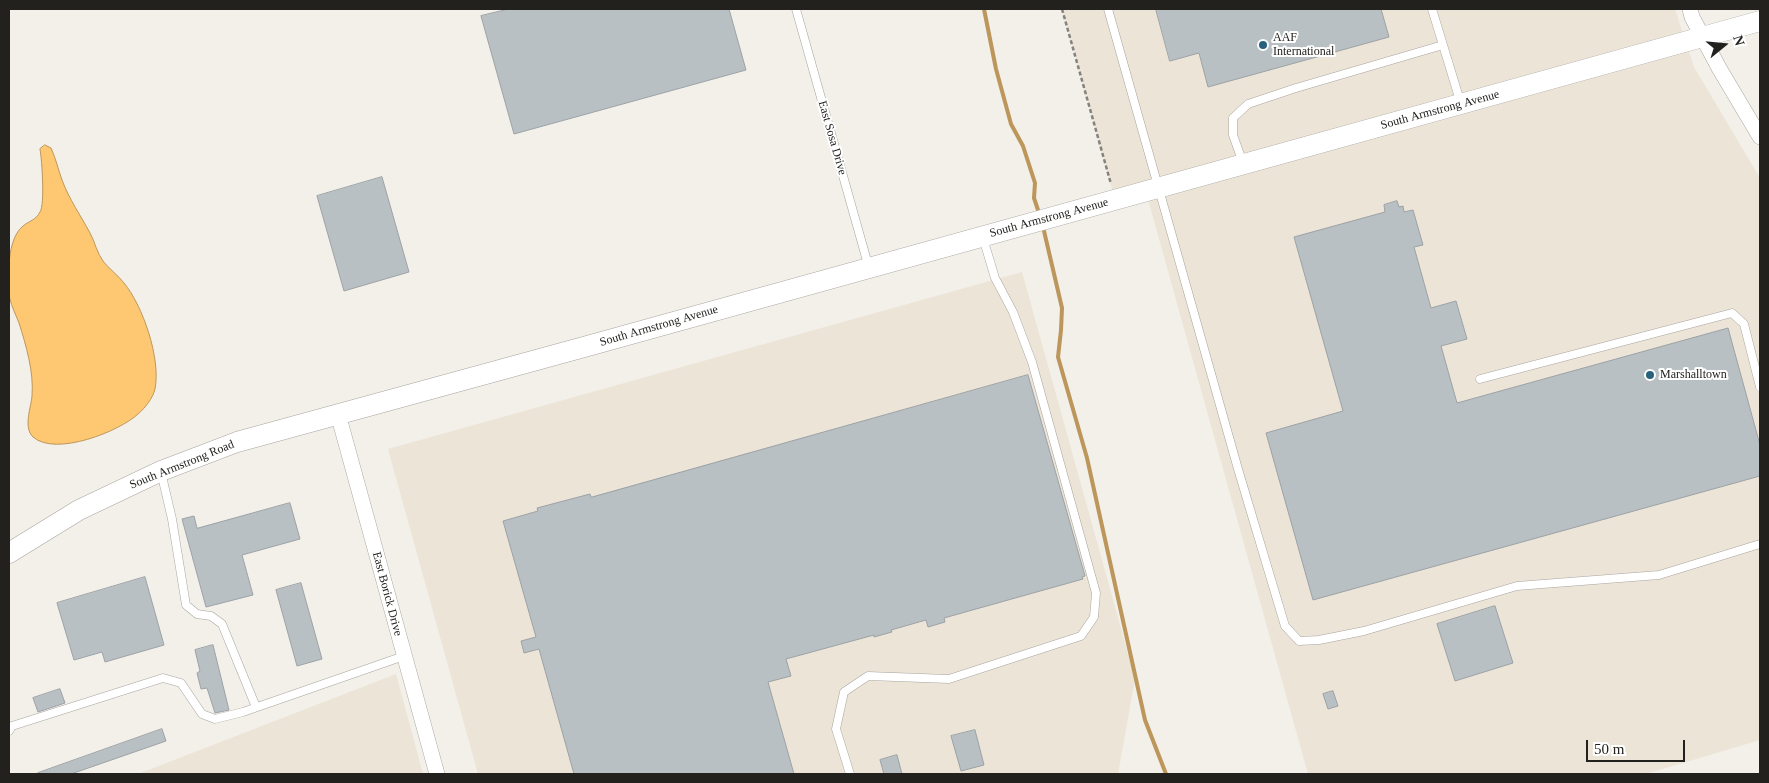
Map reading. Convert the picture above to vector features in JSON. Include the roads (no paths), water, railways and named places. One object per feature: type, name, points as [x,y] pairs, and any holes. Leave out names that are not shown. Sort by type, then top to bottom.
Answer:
[{"type":"street","points":[[1690,9],[1703,37],[1760,137]]},
{"type":"street","name":"South Armstrong Avenue","points":[[338,414],[1760,21]]},
{"type":"street","name":"South Armstrong Road","points":[[9,553],[79,510],[161,470],[237,442],[338,414]]},
{"type":"street","name":"East Borick Drive","points":[[338,414],[437,774]]},
{"type":"lane","name":"East Sosa Drive","points":[[796,9],[869,268]]},
{"type":"lane","points":[[1108,9],[1238,469],[1285,626],[1298,640],[1319,640],[1364,631],[1517,586],[1659,575],[1760,544]]},
{"type":"lane","points":[[1432,9],[1461,104]]},
{"type":"lane","points":[[1244,165],[1233,135],[1233,118],[1248,104],[1296,88],[1442,46]]},
{"type":"lane","points":[[850,774],[836,729],[844,692],[868,676],[949,679],[1081,636],[1094,617],[1096,593],[1032,362],[1013,312],[995,278],[982,236]]},
{"type":"lane","points":[[1480,379],[1732,313],[1744,324],[1760,387]]},
{"type":"lane","points":[[161,470],[172,519],[186,605],[197,614],[211,616],[222,624],[256,707]]},
{"type":"lane","points":[[9,731],[12,726],[163,678],[181,683],[202,714],[214,720],[404,656]]},
{"type":"waterway","points":[[984,9],[996,69],[1011,124],[1023,146],[1035,183],[1034,198],[1038,210]]},
{"type":"waterway","points":[[1044,231],[1062,308],[1058,357],[1087,458],[1145,720],[1166,774]]},
{"type":"place","name":"AAF International","points":[[1263,45]]},
{"type":"place","name":"Marshalltown","points":[[1650,375]]}]
